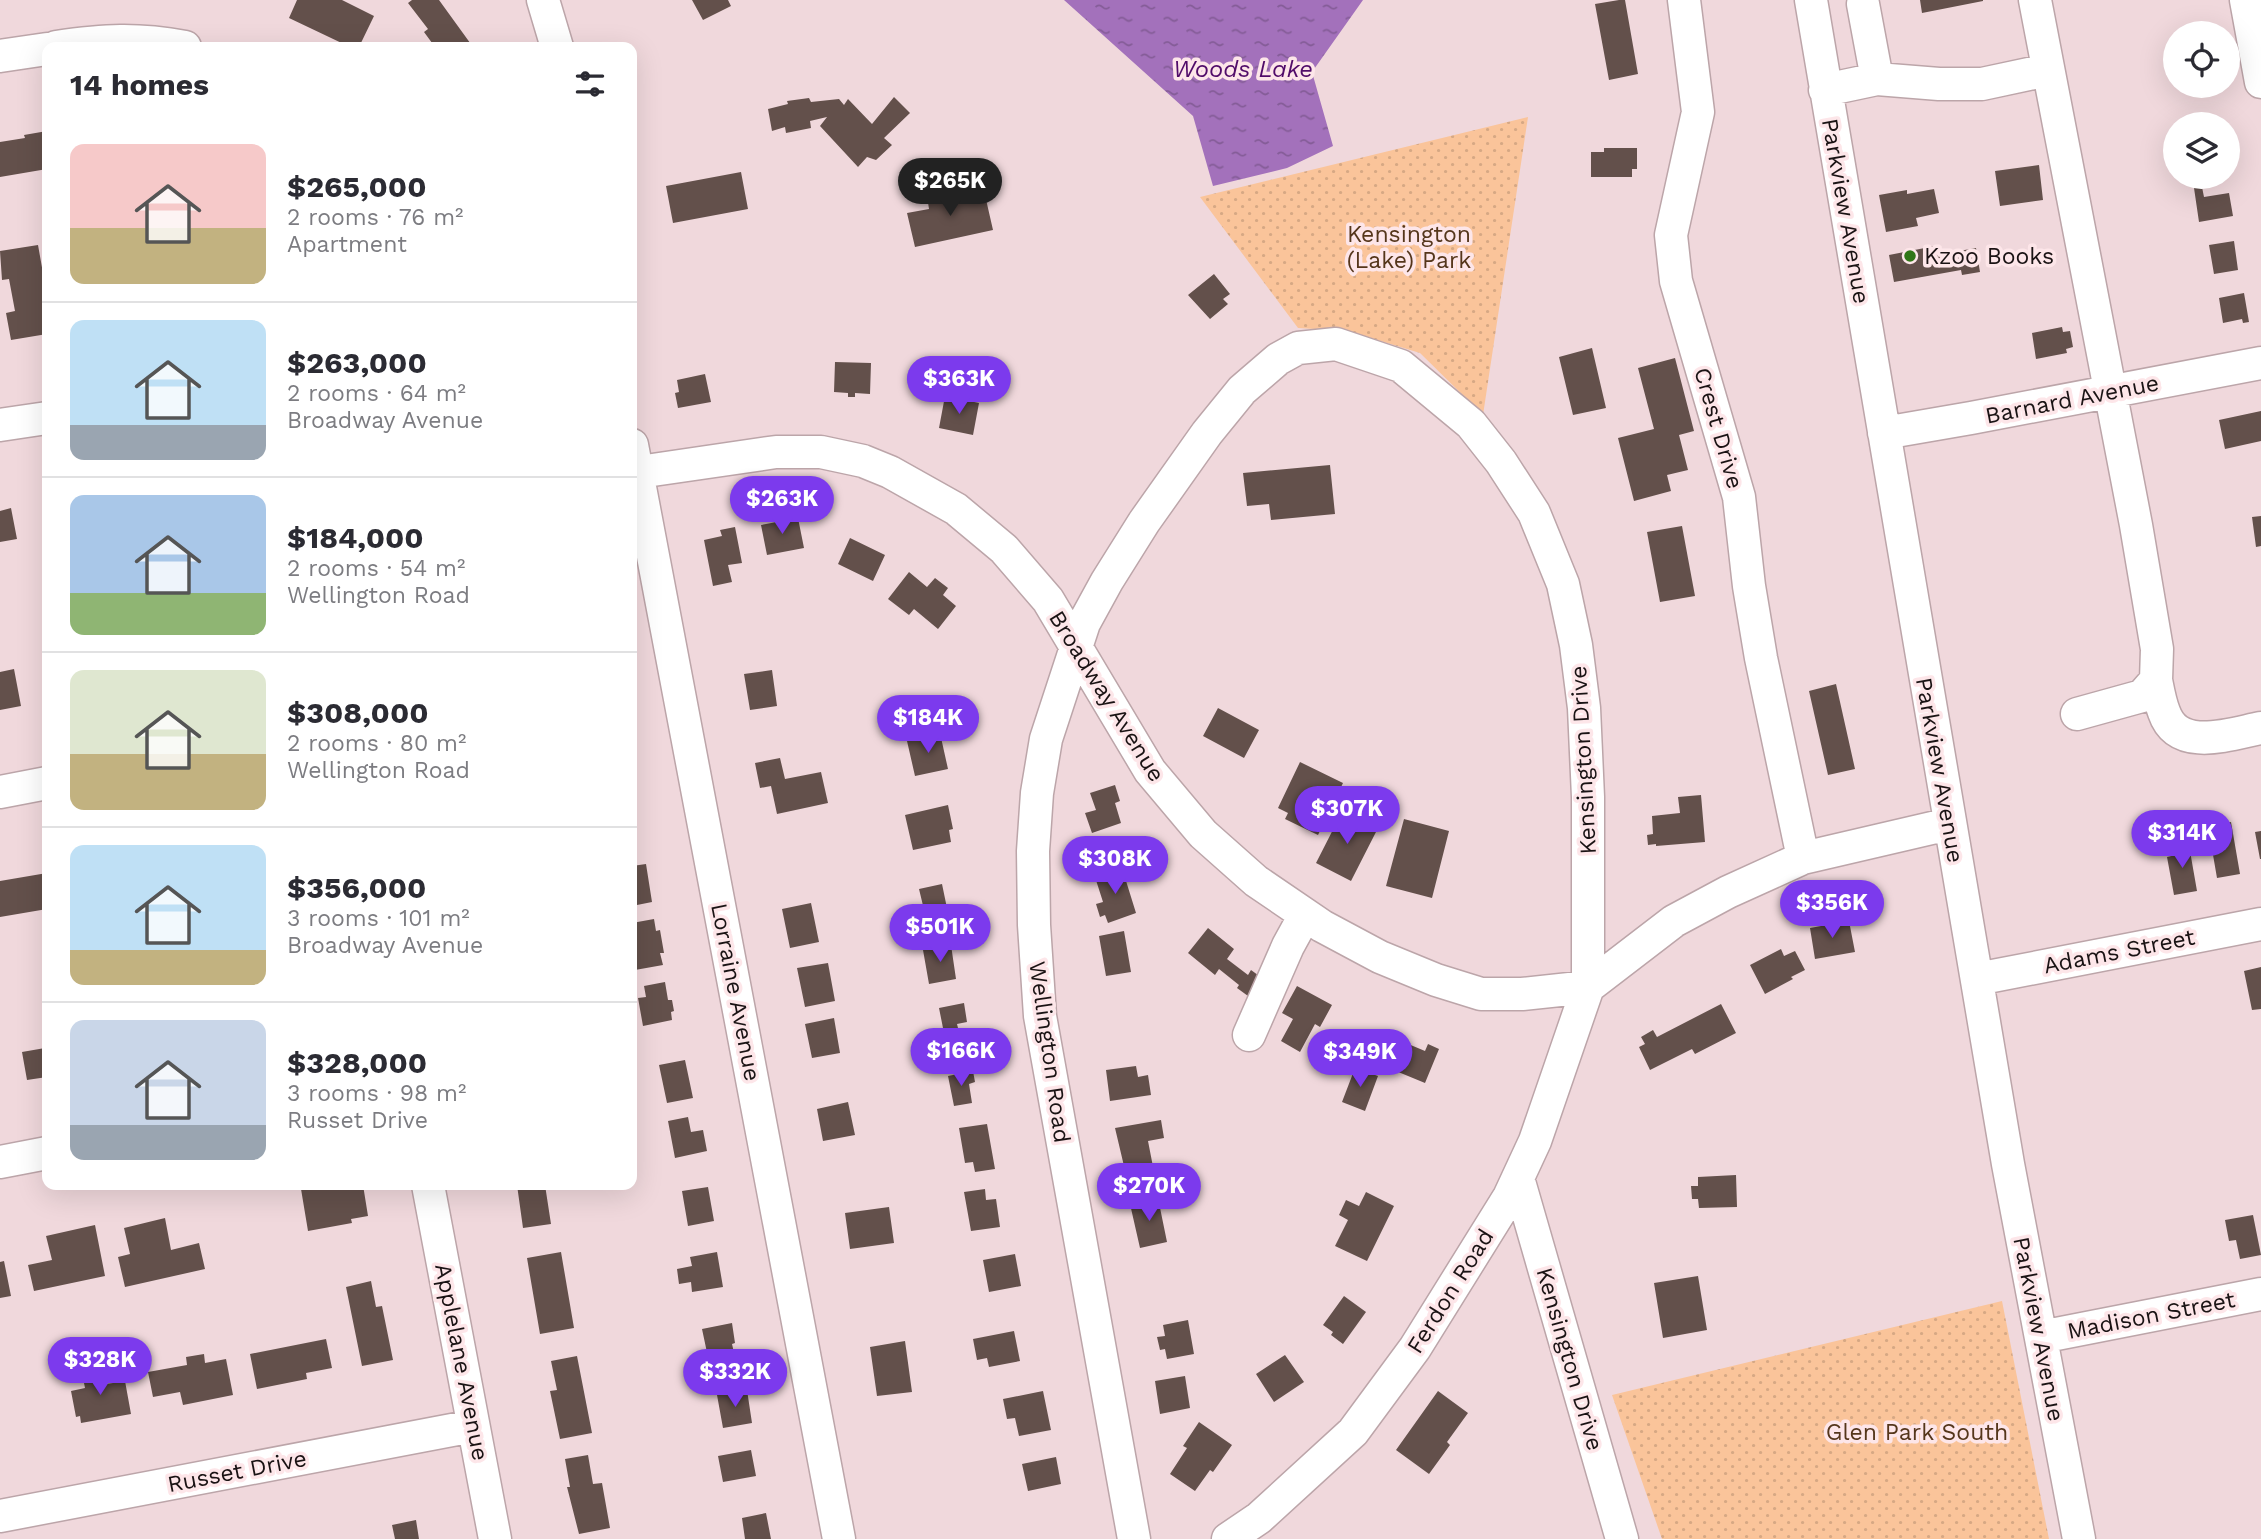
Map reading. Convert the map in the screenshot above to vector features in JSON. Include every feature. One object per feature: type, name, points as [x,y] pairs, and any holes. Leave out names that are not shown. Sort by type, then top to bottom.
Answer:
[{"type":"street","points":[[543,0],[556,42]]},
{"type":"street","name":"Crest Drive","points":[[1684,0],[1698,111],[1671,235],[1676,281],[1739,498],[1761,658],[1803,858]]},
{"type":"street","name":"Parkview Avenue","points":[[1811,0],[2008,1164],[2079,1539]]},
{"type":"street","points":[[2035,0],[2136,525],[2157,649],[2156,680],[2164,715],[2180,734],[2204,738],[2261,728]]},
{"type":"street","points":[[2246,0],[2261,82]]},
{"type":"street","points":[[1863,4],[1877,79]]},
{"type":"street","points":[[100,42],[160,42]]},
{"type":"street","points":[[0,56],[42,50]]},
{"type":"street","points":[[1825,90],[1877,79],[1982,84],[2048,70]]},
{"type":"street","name":"Kensington Drive","points":[[1075,649],[1084,623],[1144,522],[1207,433],[1242,390],[1278,359],[1298,348],[1336,344],[1401,366],[1471,424],[1501,462],[1534,513],[1563,584],[1576,645],[1584,708],[1588,797],[1588,986]]},
{"type":"street","name":"Barnard Avenue","points":[[1884,433],[2261,363]]},
{"type":"street","points":[[0,425],[42,419]]},
{"type":"street","name":"Broadway Avenue","points":[[637,464],[776,452],[821,452],[863,461],[890,472],[956,509],[1004,549],[1048,600],[1150,771],[1203,834],[1256,881],[1305,915],[1380,957],[1481,994],[1522,994],[1588,986]]},
{"type":"street","name":"Lorraine Avenue","points":[[637,480],[839,1539]]},
{"type":"street","name":"Wellington Road","points":[[1075,649],[1046,739],[1037,793],[1033,851],[1034,925],[1040,1016],[1134,1539]]},
{"type":"street","points":[[2077,714],[2142,696],[2156,680]]},
{"type":"street","points":[[0,792],[42,784]]},
{"type":"street","points":[[1588,986],[1674,921],[1728,892],[1803,858],[1949,824]]},
{"type":"street","points":[[1249,1035],[1287,946],[1305,915]]},
{"type":"street","name":"Adams Street","points":[[1977,978],[2261,923]]},
{"type":"street","name":"Ferdon Road","points":[[1228,1539],[1259,1518],[1353,1432],[1423,1337],[1518,1178],[1535,1141],[1588,986]]},
{"type":"street","points":[[0,1162],[42,1154]]},
{"type":"street","name":"Kensington Drive","points":[[1518,1178],[1622,1539]]},
{"type":"street","name":"Applelane Avenue","points":[[429,1190],[495,1539]]},
{"type":"street","name":"Madison Street","points":[[2041,1337],[2261,1294]]},
{"type":"street","name":"Russet Drive","points":[[0,1516],[474,1426]]},
{"type":"green space","name":"Kensington (Lake) Park","points":[[1528,117],[1483,415],[1420,353],[1348,331],[1298,328],[1200,197]]},
{"type":"green space","name":"Glen Park South","points":[[2002,1301],[2049,1539],[1662,1539],[1612,1395]]},
{"type":"water","name":"Woods Lake","points":[[1064,0],[1363,0],[1312,72],[1333,146],[1287,168],[1213,186],[1193,116]]},
{"type":"building","points":[[297,0],[342,0],[374,16],[361,42],[339,42],[289,18]]},
{"type":"building","points":[[412,0],[439,0],[469,42],[431,42],[424,32],[428,29],[408,3]]},
{"type":"building","points":[[692,0],[728,0],[731,6],[703,20]]},
{"type":"building","points":[[1625,0],[1638,74],[1609,80],[1595,4]]},
{"type":"building","points":[[1920,0],[1983,0],[1983,1],[1922,13]]},
{"type":"building","points":[[894,97],[910,113],[884,138],[892,145],[876,160],[867,157],[858,167],[820,126],[827,117],[810,121],[811,128],[786,133],[785,127],[772,131],[768,109],[788,104],[787,101],[809,98],[811,102],[839,99],[844,105],[848,99],[872,124]]},
{"type":"building","points":[[42,132],[42,170],[0,177],[0,142],[25,138],[24,135]]},
{"type":"building","points":[[1604,148],[1637,148],[1637,169],[1632,169],[1632,177],[1591,177],[1591,152],[1604,152]]},
{"type":"building","points":[[2039,165],[2043,200],[2000,206],[1995,171]]},
{"type":"building","points":[[741,172],[748,209],[673,223],[666,186]]},
{"type":"building","points":[[958,189],[960,200],[985,195],[993,230],[915,247],[907,213],[929,209],[927,196]]},
{"type":"building","points":[[1934,189],[1939,213],[1916,218],[1918,226],[1886,232],[1879,195]]},
{"type":"building","points":[[2194,189],[2202,189],[2204,197],[2229,193],[2233,216],[2199,222]]},
{"type":"building","points":[[2234,241],[2238,270],[2214,274],[2209,245]]},
{"type":"building","points":[[38,245],[42,267],[42,335],[11,340],[6,313],[15,311],[9,279],[2,280],[0,251]]},
{"type":"building","points":[[1940,245],[1942,254],[1976,248],[1980,272],[1962,275],[1961,270],[1894,282],[1889,255]]},
{"type":"building","points":[[1214,274],[1230,294],[1223,299],[1228,304],[1210,319],[1188,295]]},
{"type":"building","points":[[2244,293],[2249,322],[2243,323],[2242,319],[2223,323],[2219,298]]},
{"type":"building","points":[[2062,327],[2063,332],[2070,331],[2073,347],[2066,349],[2067,353],[2036,359],[2032,333]]},
{"type":"building","points":[[1592,348],[1606,408],[1573,415],[1559,357]]},
{"type":"building","points":[[1675,358],[1694,431],[1679,435],[1688,470],[1667,475],[1671,491],[1634,501],[1618,438],[1654,429],[1638,368]]},
{"type":"building","points":[[835,362],[871,363],[870,394],[855,393],[855,397],[848,397],[848,393],[834,392]]},
{"type":"building","points":[[705,374],[711,402],[678,408],[675,393],[679,392],[677,380]]},
{"type":"building","points":[[945,396],[979,403],[973,435],[939,428]]},
{"type":"building","points":[[2261,411],[2261,441],[2225,449],[2219,420]]},
{"type":"building","points":[[1330,465],[1335,514],[1271,520],[1269,504],[1247,506],[1243,473]]},
{"type":"building","points":[[11,508],[17,539],[0,542],[0,511]]},
{"type":"building","points":[[2261,516],[2261,546],[2256,547],[2252,517]]},
{"type":"building","points":[[798,518],[804,548],[767,555],[761,525]]},
{"type":"building","points":[[1682,526],[1695,596],[1660,602],[1647,532]]},
{"type":"building","points":[[735,527],[742,563],[728,565],[732,582],[713,586],[704,540],[722,536],[720,530]]},
{"type":"building","points":[[850,538],[885,555],[873,581],[838,564]]},
{"type":"building","points":[[909,572],[927,587],[935,578],[948,588],[943,595],[956,606],[938,629],[914,609],[909,615],[888,599]]},
{"type":"building","points":[[14,669],[21,706],[0,710],[0,672]]},
{"type":"building","points":[[772,670],[777,706],[750,710],[744,674]]},
{"type":"building","points":[[1836,684],[1855,769],[1828,775],[1809,691]]},
{"type":"building","points":[[1218,708],[1259,730],[1244,758],[1203,736]]},
{"type":"building","points":[[940,733],[948,769],[915,776],[907,741]]},
{"type":"building","points":[[780,758],[785,779],[821,772],[828,803],[777,814],[771,786],[760,788],[755,763]]},
{"type":"building","points":[[1300,762],[1343,783],[1318,835],[1285,819],[1288,813],[1278,808]]},
{"type":"building","points":[[1115,785],[1120,801],[1115,803],[1121,823],[1092,833],[1085,813],[1096,810],[1090,793]]},
{"type":"building","points":[[1701,795],[1705,842],[1648,845],[1647,835],[1653,834],[1652,816],[1680,813],[1678,797]]},
{"type":"building","points":[[948,805],[953,829],[949,830],[951,842],[913,850],[905,815]]},
{"type":"building","points":[[1342,812],[1377,830],[1351,881],[1316,863]]},
{"type":"building","points":[[1404,819],[1449,831],[1432,898],[1386,886]]},
{"type":"building","points":[[2231,822],[2240,874],[2217,878],[2208,826]]},
{"type":"building","points":[[2261,831],[2261,859],[2260,859],[2255,832]]},
{"type":"building","points":[[2185,840],[2188,852],[2190,851],[2197,891],[2174,895],[2167,857],[2176,855],[2173,842]]},
{"type":"building","points":[[646,864],[652,902],[637,905],[637,865]]},
{"type":"building","points":[[1122,868],[1136,913],[1108,923],[1105,915],[1100,917],[1096,904],[1103,902],[1095,877]]},
{"type":"building","points":[[42,874],[42,910],[0,917],[0,881]]},
{"type":"building","points":[[942,884],[948,913],[926,918],[919,889]]},
{"type":"building","points":[[811,903],[819,942],[790,948],[782,909]]},
{"type":"building","points":[[654,919],[656,931],[660,930],[663,965],[637,970],[637,922]]},
{"type":"building","points":[[1849,921],[1855,952],[1815,959],[1810,928]]},
{"type":"building","points":[[1208,928],[1234,949],[1227,959],[1248,975],[1251,970],[1262,978],[1248,996],[1219,969],[1215,975],[1188,953]]},
{"type":"building","points":[[1124,931],[1131,972],[1106,976],[1099,936]]},
{"type":"building","points":[[951,945],[956,979],[929,984],[923,950]]},
{"type":"building","points":[[1781,949],[1784,956],[1795,951],[1805,970],[1765,994],[1750,965]]},
{"type":"building","points":[[828,963],[835,1001],[805,1007],[797,968]]},
{"type":"building","points":[[2261,967],[2261,1009],[2252,1010],[2244,971]]},
{"type":"building","points":[[665,982],[668,1000],[672,1000],[672,1020],[643,1026],[638,998],[646,997],[644,986]]},
{"type":"building","points":[[1297,986],[1332,1005],[1320,1027],[1315,1024],[1300,1052],[1281,1041],[1293,1019],[1282,1013]]},
{"type":"building","points":[[964,1003],[967,1022],[957,1024],[961,1040],[946,1043],[939,1008]]},
{"type":"building","points":[[1721,1004],[1736,1033],[1695,1054],[1692,1049],[1650,1070],[1639,1047],[1645,1044],[1641,1037],[1653,1030],[1657,1037]]},
{"type":"building","points":[[834,1018],[840,1053],[812,1058],[805,1024]]},
{"type":"building","points":[[1401,1041],[1425,1051],[1428,1044],[1439,1049],[1425,1083],[1391,1069],[1394,1061],[1386,1058],[1391,1044],[1399,1047]]},
{"type":"building","points":[[42,1049],[42,1078],[27,1080],[22,1052]]},
{"type":"building","points":[[685,1060],[693,1098],[667,1103],[659,1065]]},
{"type":"building","points":[[1136,1066],[1138,1077],[1148,1075],[1151,1095],[1110,1101],[1106,1070]]},
{"type":"building","points":[[1355,1068],[1378,1076],[1365,1111],[1342,1102]]},
{"type":"building","points":[[973,1071],[975,1082],[969,1084],[972,1103],[954,1106],[948,1076]]},
{"type":"building","points":[[848,1102],[855,1135],[823,1141],[817,1109]]},
{"type":"building","points":[[688,1117],[691,1132],[703,1130],[707,1151],[675,1158],[668,1121]]},
{"type":"building","points":[[1161,1120],[1164,1138],[1148,1141],[1155,1177],[1128,1183],[1115,1128]]},
{"type":"building","points":[[987,1124],[995,1169],[975,1172],[973,1162],[965,1163],[959,1128]]},
{"type":"building","points":[[1736,1175],[1737,1207],[1699,1208],[1698,1199],[1692,1199],[1691,1186],[1698,1186],[1698,1177]]},
{"type":"building","points":[[708,1187],[714,1221],[688,1226],[682,1191]]},
{"type":"building","points":[[985,1189],[986,1200],[996,1199],[1000,1227],[971,1231],[964,1192]]},
{"type":"building","points":[[301,1190],[364,1190],[368,1216],[351,1219],[352,1223],[308,1231]]},
{"type":"building","points":[[518,1190],[546,1190],[551,1224],[523,1228]]},
{"type":"building","points":[[1366,1192],[1394,1206],[1367,1261],[1335,1246],[1348,1220],[1339,1215],[1346,1200],[1359,1206]]},
{"type":"building","points":[[1158,1198],[1167,1242],[1140,1248],[1130,1204]]},
{"type":"building","points":[[889,1207],[894,1243],[850,1249],[845,1213]]},
{"type":"building","points":[[2253,1215],[2261,1255],[2240,1259],[2236,1240],[2229,1241],[2225,1220]]},
{"type":"building","points":[[165,1218],[171,1250],[199,1243],[205,1269],[125,1287],[118,1257],[130,1254],[124,1228]]},
{"type":"building","points":[[95,1225],[105,1276],[34,1291],[28,1265],[52,1260],[46,1236]]},
{"type":"building","points":[[561,1252],[574,1328],[540,1334],[527,1258]]},
{"type":"building","points":[[717,1252],[723,1287],[692,1292],[691,1282],[679,1284],[677,1269],[692,1266],[690,1257]]},
{"type":"building","points":[[1015,1254],[1021,1286],[989,1292],[983,1260]]},
{"type":"building","points":[[4,1261],[11,1296],[0,1298],[0,1262]]},
{"type":"building","points":[[1698,1276],[1707,1330],[1663,1338],[1654,1283]]},
{"type":"building","points":[[371,1281],[376,1307],[382,1306],[393,1360],[362,1366],[346,1287]]},
{"type":"building","points":[[1344,1296],[1366,1312],[1343,1344],[1323,1325]]},
{"type":"building","points":[[1188,1320],[1194,1354],[1167,1359],[1165,1349],[1160,1350],[1157,1337],[1165,1336],[1163,1325]]},
{"type":"building","points":[[732,1323],[735,1357],[709,1362],[702,1329]]},
{"type":"building","points":[[1014,1331],[1020,1361],[989,1367],[987,1358],[977,1360],[973,1339]]},
{"type":"building","points":[[326,1339],[332,1368],[306,1373],[307,1379],[257,1389],[250,1354]]},
{"type":"building","points":[[905,1341],[912,1392],[877,1396],[870,1347]]},
{"type":"building","points":[[204,1354],[205,1363],[226,1359],[233,1395],[183,1405],[180,1392],[153,1397],[148,1372],[187,1365],[186,1357]]},
{"type":"building","points":[[1285,1355],[1304,1382],[1274,1402],[1256,1374]]},
{"type":"building","points":[[577,1356],[592,1433],[560,1439],[550,1391],[557,1390],[551,1361]]},
{"type":"building","points":[[103,1364],[107,1384],[125,1381],[131,1414],[81,1423],[80,1416],[76,1417],[71,1391],[85,1388],[81,1368]]},
{"type":"building","points":[[1185,1376],[1190,1408],[1160,1414],[1155,1381]]},
{"type":"building","points":[[747,1390],[752,1423],[723,1428],[717,1395]]},
{"type":"building","points":[[1043,1391],[1051,1430],[1019,1436],[1015,1418],[1007,1419],[1003,1399]]},
{"type":"building","points":[[1438,1391],[1468,1413],[1429,1474],[1396,1450]]},
{"type":"building","points":[[1199,1422],[1232,1445],[1213,1472],[1210,1470],[1195,1491],[1170,1474],[1187,1448],[1183,1446]]},
{"type":"building","points":[[751,1450],[756,1476],[723,1482],[718,1456]]},
{"type":"building","points":[[588,1455],[593,1484],[602,1483],[610,1528],[579,1534],[567,1487],[570,1487],[565,1459]]},
{"type":"building","points":[[1056,1457],[1061,1484],[1028,1491],[1022,1464]]},
{"type":"building","points":[[766,1513],[771,1539],[745,1539],[742,1518]]},
{"type":"building","points":[[416,1520],[419,1539],[395,1539],[392,1525]]},
{"type":"place","name":"Kzoo Books","points":[[1910,256]]}]
